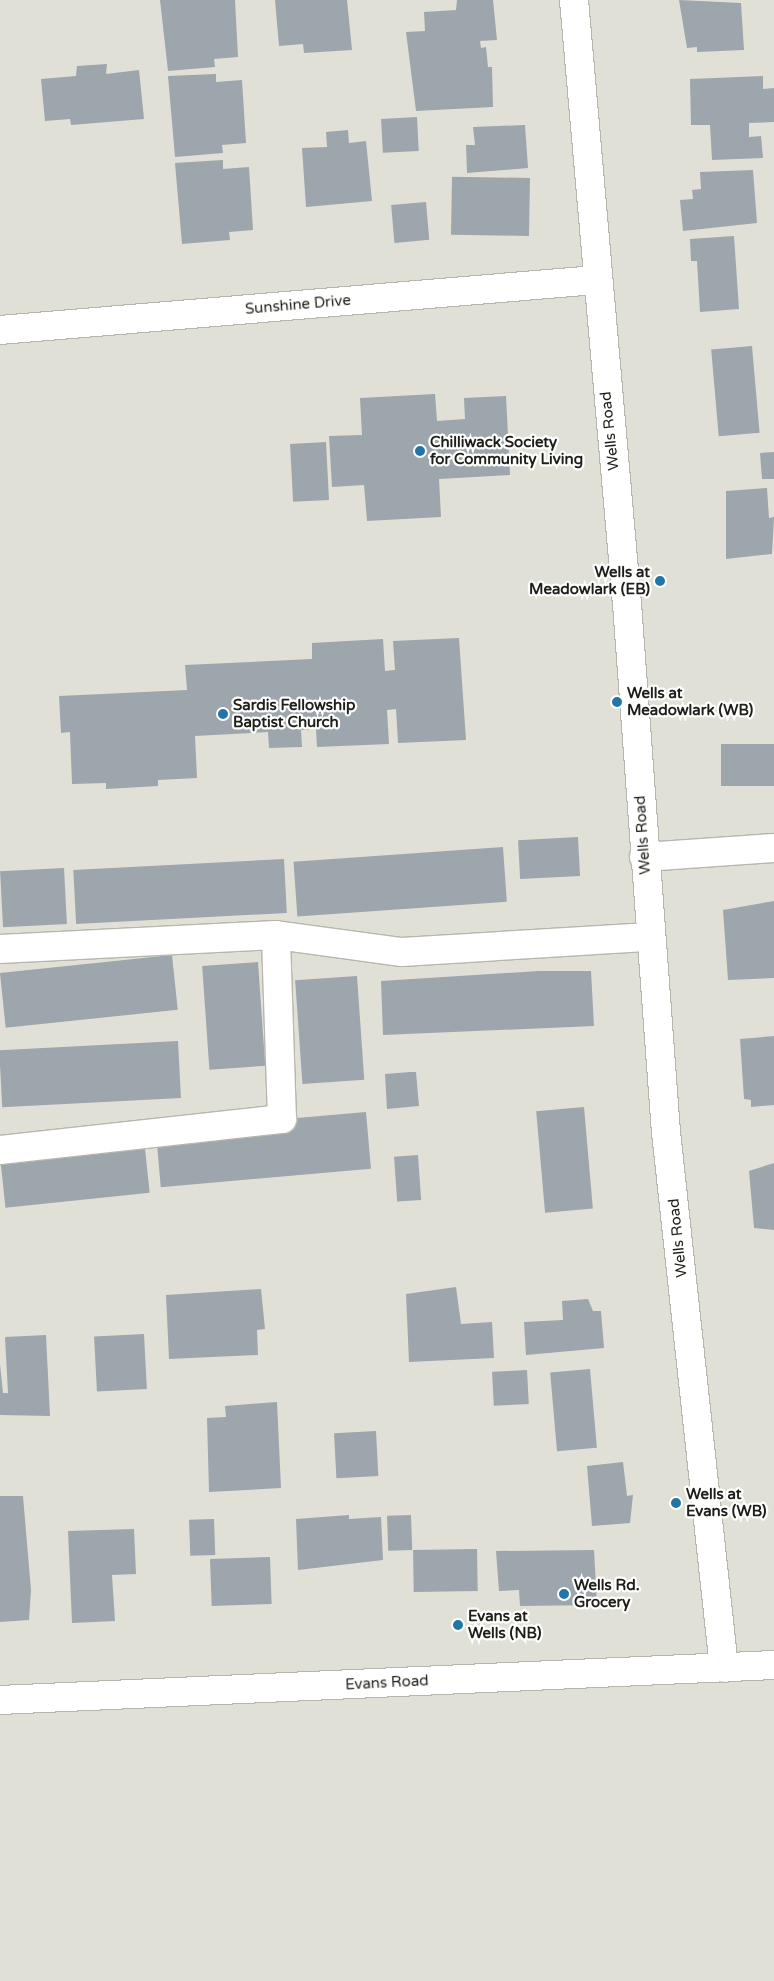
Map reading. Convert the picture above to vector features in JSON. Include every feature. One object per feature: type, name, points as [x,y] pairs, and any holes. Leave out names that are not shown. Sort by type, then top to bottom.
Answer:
[{"type":"street","name":"Wells Road","points":[[574,0],[596,280],[627,604],[644,857],[667,1142],[724,1668]]},
{"type":"street","name":"Sunshine Drive","points":[[0,330],[596,280]]},
{"type":"street","points":[[644,857],[774,848]]},
{"type":"street","points":[[0,949],[276,935],[402,952],[650,937]]},
{"type":"street","points":[[0,1150],[282,1119],[276,935]]},
{"type":"street","name":"Evans Road","points":[[0,1700],[774,1665]]},
{"type":"building","points":[[160,0],[235,0],[238,57],[214,59],[215,67],[168,71]]},
{"type":"building","points":[[275,0],[347,0],[352,50],[304,53],[303,44],[279,46]]},
{"type":"building","points":[[457,0],[493,0],[497,40],[480,41],[481,48],[486,47],[488,67],[492,67],[493,107],[416,111],[406,32],[425,31],[424,12],[456,10]]},
{"type":"building","points":[[679,0],[741,3],[744,50],[697,52],[697,47],[687,48]]},
{"type":"building","points":[[107,64],[106,74],[139,70],[144,119],[71,125],[70,119],[45,121],[41,79],[76,76],[77,66]]},
{"type":"building","points":[[216,74],[216,82],[242,80],[246,143],[222,145],[223,153],[175,157],[168,76]]},
{"type":"building","points":[[763,76],[763,89],[774,88],[774,122],[749,123],[749,137],[761,136],[763,158],[712,160],[710,125],[691,125],[690,79]]},
{"type":"building","points":[[417,117],[419,151],[383,153],[381,119]]},
{"type":"building","points":[[525,125],[528,168],[467,173],[466,145],[475,145],[473,127]]},
{"type":"building","points":[[348,130],[349,143],[366,141],[372,201],[306,207],[302,148],[327,147],[326,132]]},
{"type":"building","points":[[223,160],[223,169],[249,167],[253,230],[229,232],[230,240],[182,244],[175,163]]},
{"type":"building","points":[[753,170],[757,223],[683,231],[680,200],[693,199],[692,190],[701,189],[700,172]]},
{"type":"building","points":[[452,177],[530,178],[529,236],[451,235]]},
{"type":"building","points":[[426,202],[429,240],[394,243],[391,205]]},
{"type":"building","points":[[734,236],[739,309],[700,312],[697,261],[691,261],[690,239]]},
{"type":"building","points":[[752,346],[760,433],[719,436],[711,350]]},
{"type":"building","name":"Chilliwack Society for Community Living","points":[[435,394],[437,421],[465,419],[464,398],[506,396],[510,475],[439,479],[441,517],[367,521],[364,485],[332,487],[329,436],[362,435],[360,398]]},
{"type":"building","points":[[326,442],[329,500],[293,502],[290,444]]},
{"type":"building","points":[[774,452],[774,479],[762,479],[760,453]]},
{"type":"building","points":[[767,488],[769,518],[774,517],[772,554],[726,559],[726,491]]},
{"type":"building","name":"Sardis Fellowship Baptist Church","points":[[459,638],[466,740],[398,743],[396,709],[387,710],[389,744],[317,747],[316,729],[301,730],[302,747],[269,748],[268,732],[195,736],[197,778],[158,780],[158,786],[106,789],[106,783],[72,784],[70,732],[61,733],[59,696],[187,690],[185,665],[312,659],[312,643],[383,639],[385,671],[395,670],[393,641]]},
{"type":"building","points":[[721,744],[774,744],[774,786],[721,786]]},
{"type":"building","points":[[578,837],[580,876],[520,879],[518,840]]},
{"type":"building","points":[[503,847],[507,902],[297,917],[294,862]]},
{"type":"building","points":[[284,859],[287,913],[76,924],[73,870]]},
{"type":"building","points":[[64,868],[67,924],[3,927],[0,871]]},
{"type":"building","points":[[774,901],[774,978],[728,980],[723,910]]},
{"type":"building","points":[[172,955],[178,1010],[6,1028],[0,973]]},
{"type":"building","points":[[258,962],[265,1066],[209,1070],[202,966]]},
{"type":"building","points":[[539,971],[591,971],[594,1026],[383,1035],[381,981]]},
{"type":"building","points":[[357,976],[364,1080],[302,1084],[295,980]]},
{"type":"building","points":[[774,1036],[774,1105],[751,1107],[751,1100],[744,1099],[740,1039]]},
{"type":"building","points":[[178,1041],[181,1098],[2,1107],[0,1050]]},
{"type":"building","points":[[416,1072],[419,1106],[387,1109],[385,1074]]},
{"type":"building","points":[[584,1107],[593,1209],[545,1213],[536,1111]]},
{"type":"building","points":[[366,1112],[371,1169],[161,1187],[156,1130]]},
{"type":"building","points":[[144,1139],[150,1193],[5,1208],[0,1154]]},
{"type":"building","points":[[418,1155],[421,1200],[397,1202],[394,1157]]},
{"type":"building","points":[[774,1163],[774,1230],[754,1228],[749,1171]]},
{"type":"building","points":[[456,1287],[461,1324],[492,1322],[494,1358],[409,1362],[406,1294]]},
{"type":"building","points":[[261,1289],[265,1329],[257,1330],[258,1355],[169,1359],[166,1295]]},
{"type":"building","points":[[588,1299],[593,1311],[601,1311],[604,1348],[526,1355],[524,1322],[563,1320],[562,1301]]},
{"type":"building","points":[[144,1334],[147,1389],[97,1392],[94,1337]]},
{"type":"building","points":[[46,1335],[50,1416],[0,1415],[0,1364],[3,1393],[8,1393],[5,1337]]},
{"type":"building","points":[[590,1369],[597,1448],[557,1451],[550,1372]]},
{"type":"building","points":[[527,1370],[529,1404],[494,1406],[492,1372]]},
{"type":"building","points":[[277,1402],[281,1488],[209,1492],[207,1418],[226,1417],[225,1406]]},
{"type":"building","points":[[376,1431],[378,1476],[336,1478],[334,1433]]},
{"type":"building","points":[[623,1462],[627,1496],[633,1495],[630,1523],[592,1526],[587,1466]]},
{"type":"building","points":[[0,1496],[23,1496],[31,1590],[29,1620],[0,1622]]},
{"type":"building","points":[[349,1515],[349,1519],[381,1517],[383,1560],[298,1570],[296,1519]]},
{"type":"building","points":[[411,1515],[412,1550],[388,1551],[387,1516]]},
{"type":"building","points":[[214,1519],[215,1555],[190,1556],[189,1520]]},
{"type":"building","points":[[134,1529],[136,1574],[112,1575],[115,1621],[72,1623],[68,1531]]},
{"type":"building","points":[[477,1549],[478,1591],[414,1592],[413,1550]]},
{"type":"building","points":[[594,1550],[597,1605],[520,1606],[519,1590],[499,1591],[496,1551]]},
{"type":"building","points":[[270,1557],[272,1604],[212,1606],[210,1559]]},
{"type":"place","name":"Chilliwack Society for Community Living","points":[[420,451]]},
{"type":"place","name":"Wells at Meadowlark (EB)","points":[[660,581]]},
{"type":"place","name":"Wells at Meadowlark (WB)","points":[[617,702]]},
{"type":"place","name":"Sardis Fellowship Baptist Church","points":[[223,714]]},
{"type":"place","name":"Wells at Evans (WB)","points":[[676,1503]]},
{"type":"place","name":"Wells Rd. Grocery","points":[[564,1594]]},
{"type":"place","name":"Evans at Wells (NB)","points":[[458,1625]]}]
